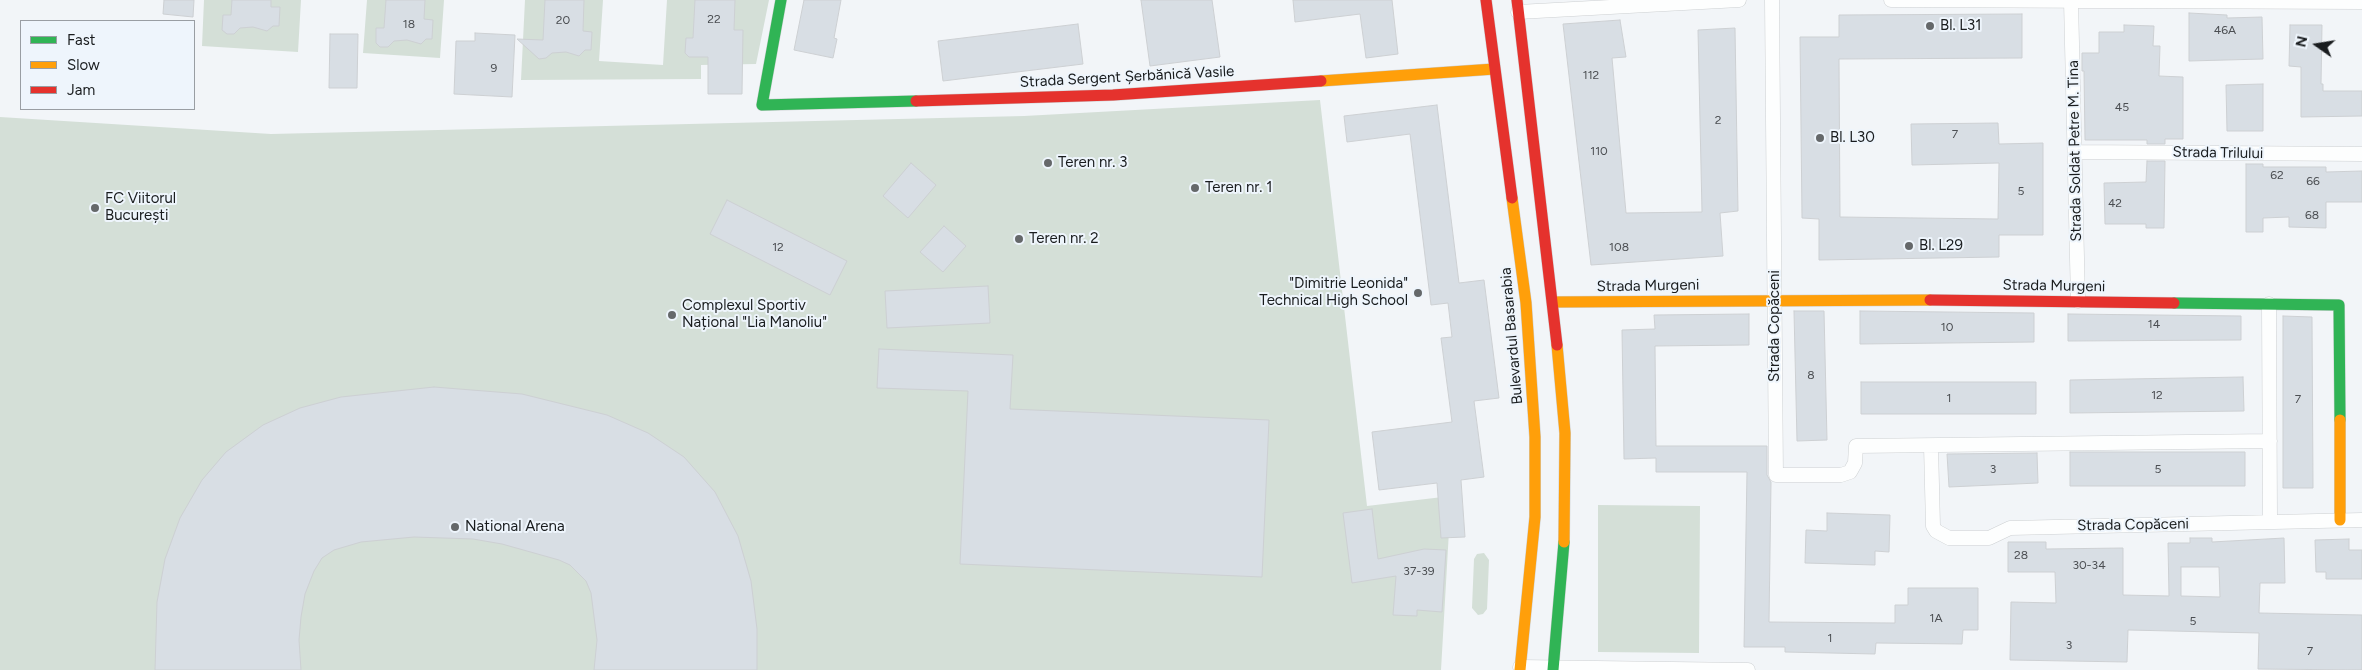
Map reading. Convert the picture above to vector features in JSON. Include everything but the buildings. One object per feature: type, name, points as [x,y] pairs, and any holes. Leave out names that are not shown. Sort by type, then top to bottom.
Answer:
[{"type":"street","name":"Strada Sergent Șerbănică Vasile","points":[[782,0],[762,105],[1113,95],[1494,69]]},
{"type":"street","name":"Bulevardul Basarabia","points":[[1486,0],[1526,303],[1536,437],[1535,517],[1529,595],[1520,669]]},
{"type":"street","points":[[1553,670],[1565,543],[1567,467],[1553,302],[1518,6],[1739,0]]},
{"type":"street","name":"Strada Copăceni","points":[[1772,0],[1776,475],[1842,475],[1850,472],[1855,463],[1856,446],[2270,441]]},
{"type":"street","points":[[1892,0],[2362,2]]},
{"type":"street","name":"Strada Soldat Petre M. Tina","points":[[2071,1],[2078,301]]},
{"type":"street","name":"Strada Trilului","points":[[2075,152],[2362,154]]},
{"type":"street","name":"Strada Murgeni","points":[[1553,302],[1774,299],[2339,305],[2340,520]]},
{"type":"street","points":[[2269,304],[2270,521]]},
{"type":"street","name":"Strada Copăceni","points":[[1931,446],[1934,529],[1949,538],[1989,538],[2010,528],[2362,520]]},
{"type":"street","points":[[1520,669],[1748,670]]},
{"type":"shaded area","points":[[204,0],[301,0],[298,52],[202,46]]},
{"type":"shaded area","points":[[367,0],[444,0],[440,58],[363,53]]},
{"type":"shaded area","points":[[525,0],[603,0],[599,61],[663,65],[667,0],[769,0],[756,64],[701,65],[701,79],[521,80]]},
{"type":"shaded area","name":"Complexul Sportiv Național \"Lia Manoliu\"","points":[[1320,100],[1367,506],[1451,496],[1441,670],[0,670],[0,117],[271,134],[1024,116]]},
{"type":"shaded area","points":[[1598,505],[1700,506],[1699,653],[1598,652]]},
{"type":"shaded area","points":[[1484,553],[1489,560],[1487,609],[1483,614],[1478,615],[1472,608],[1474,559],[1477,554]]},
{"type":"traffic: fast","points":[[781,0],[762,105],[916,101]]},
{"type":"traffic: fast","points":[[2174,303],[2339,305],[2340,420]]},
{"type":"traffic: fast","points":[[1553,670],[1564,542]]},
{"type":"traffic: slow","points":[[1321,81],[1494,69]]},
{"type":"traffic: slow","points":[[1512,198],[1526,303],[1535,437],[1535,517],[1520,670]]},
{"type":"traffic: slow","points":[[1553,302],[1930,300]]},
{"type":"traffic: slow","points":[[1557,345],[1565,433],[1564,542]]},
{"type":"traffic: slow","points":[[2340,420],[2340,520]]},
{"type":"traffic: jam","points":[[1486,0],[1512,198]]},
{"type":"traffic: jam","points":[[1517,0],[1557,345]]},
{"type":"traffic: jam","points":[[916,101],[1113,95],[1321,81]]},
{"type":"traffic: jam","points":[[1930,300],[2174,303]]},
{"type":"place","name":"Bl. L31","points":[[1930,26]]},
{"type":"place","name":"Bl. L30","points":[[1820,138]]},
{"type":"place","name":"Teren nr. 3","points":[[1048,163]]},
{"type":"place","name":"Teren nr. 1","points":[[1195,188]]},
{"type":"place","name":"FC Viitorul București","points":[[95,208]]},
{"type":"place","name":"Teren nr. 2","points":[[1019,239]]},
{"type":"place","name":"Bl. L29","points":[[1909,246]]},
{"type":"place","name":"\"Dimitrie Leonida\" Technical High School","points":[[1418,293]]},
{"type":"place","name":"Complexul Sportiv Național \"Lia Manoliu\"","points":[[672,315]]},
{"type":"place","name":"National Arena","points":[[455,527]]}]
